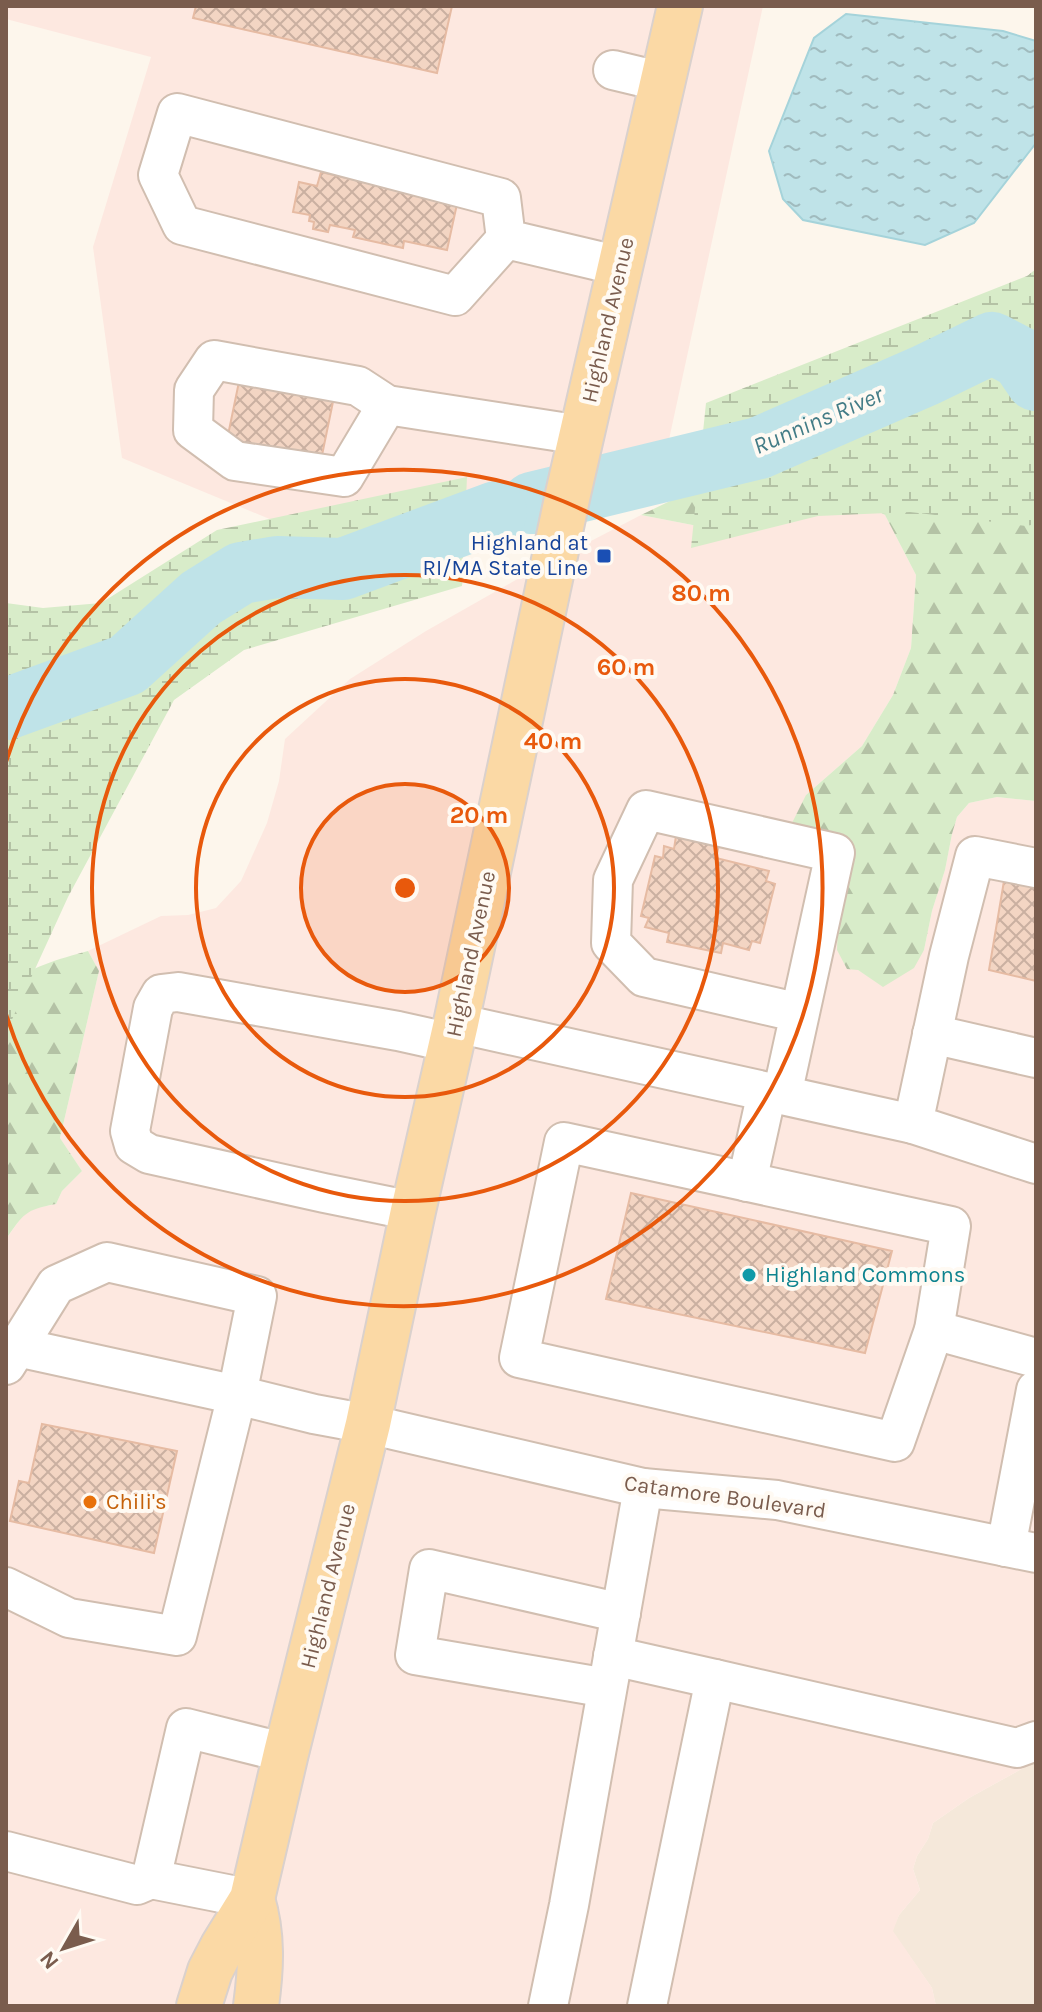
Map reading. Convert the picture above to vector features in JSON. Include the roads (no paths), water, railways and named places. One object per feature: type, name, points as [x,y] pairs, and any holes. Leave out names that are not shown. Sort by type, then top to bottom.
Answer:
[{"type":"main road","name":"Highland Avenue","points":[[199,2006],[210,1971],[252,1899],[368,1424],[581,435],[680,6]]},
{"type":"main road","name":"Highland Avenue","points":[[252,1899],[261,1938],[256,2006]]},
{"type":"street","points":[[613,70],[663,82]]},
{"type":"street","points":[[177,113],[501,198],[506,239],[455,296],[182,225],[158,175],[177,113]]},
{"type":"street","points":[[506,239],[620,266]]},
{"type":"street","points":[[373,396],[344,477],[235,461],[193,430],[194,390],[214,360],[373,396],[581,435]]},
{"type":"street","points":[[747,1182],[800,1013],[835,853],[646,810],[613,880],[611,943],[644,977],[800,1013]]},
{"type":"street","points":[[913,1124],[949,956],[975,856],[1036,868]]},
{"type":"street","points":[[413,1211],[149,1154],[134,1145],[130,1131],[153,1008],[161,994],[178,992],[398,1031],[454,1033],[774,1093],[913,1124],[1036,1164]]},
{"type":"street","points":[[932,1034],[1036,1058]]},
{"type":"street","points":[[564,1142],[951,1226],[934,1330],[895,1442],[519,1358],[564,1142]]},
{"type":"street","points":[[6,1587],[69,1618],[177,1636],[237,1395],[257,1296],[107,1262],[56,1285],[11,1356]]},
{"type":"street","points":[[934,1330],[1036,1358]]},
{"type":"street","name":"Catamore Boulevard","points":[[11,1356],[237,1395],[643,1488],[777,1500],[1021,1550]]},
{"type":"street","points":[[1021,1550],[1036,1390]]},
{"type":"street","points":[[548,2006],[569,1905],[643,1488]]},
{"type":"street","points":[[621,1613],[429,1569],[415,1655],[715,1679],[1017,1748],[1036,1741]]},
{"type":"street","points":[[647,2006],[715,1679]]},
{"type":"street","points":[[151,1879],[186,1728],[286,1753]]},
{"type":"street","points":[[6,1851],[137,1885],[151,1879],[252,1899]]},
{"type":"water","points":[[846,14],[1003,31],[1036,41],[1036,143],[974,223],[925,245],[803,220],[783,199],[769,151],[814,38]]},
{"type":"waterway","name":"Runnins River","points":[[532,503],[759,448],[992,343],[1021,358],[1036,380]]},
{"type":"waterway","name":"Runnins River","points":[[6,709],[127,665],[201,598],[241,573],[277,567],[343,569],[496,512]]},
{"type":"place","name":"Highland at RI/MA State Line","points":[[604,556]]},
{"type":"place","name":"Highland Commons","points":[[749,1275]]},
{"type":"place","name":"Chili's","points":[[90,1502]]}]
